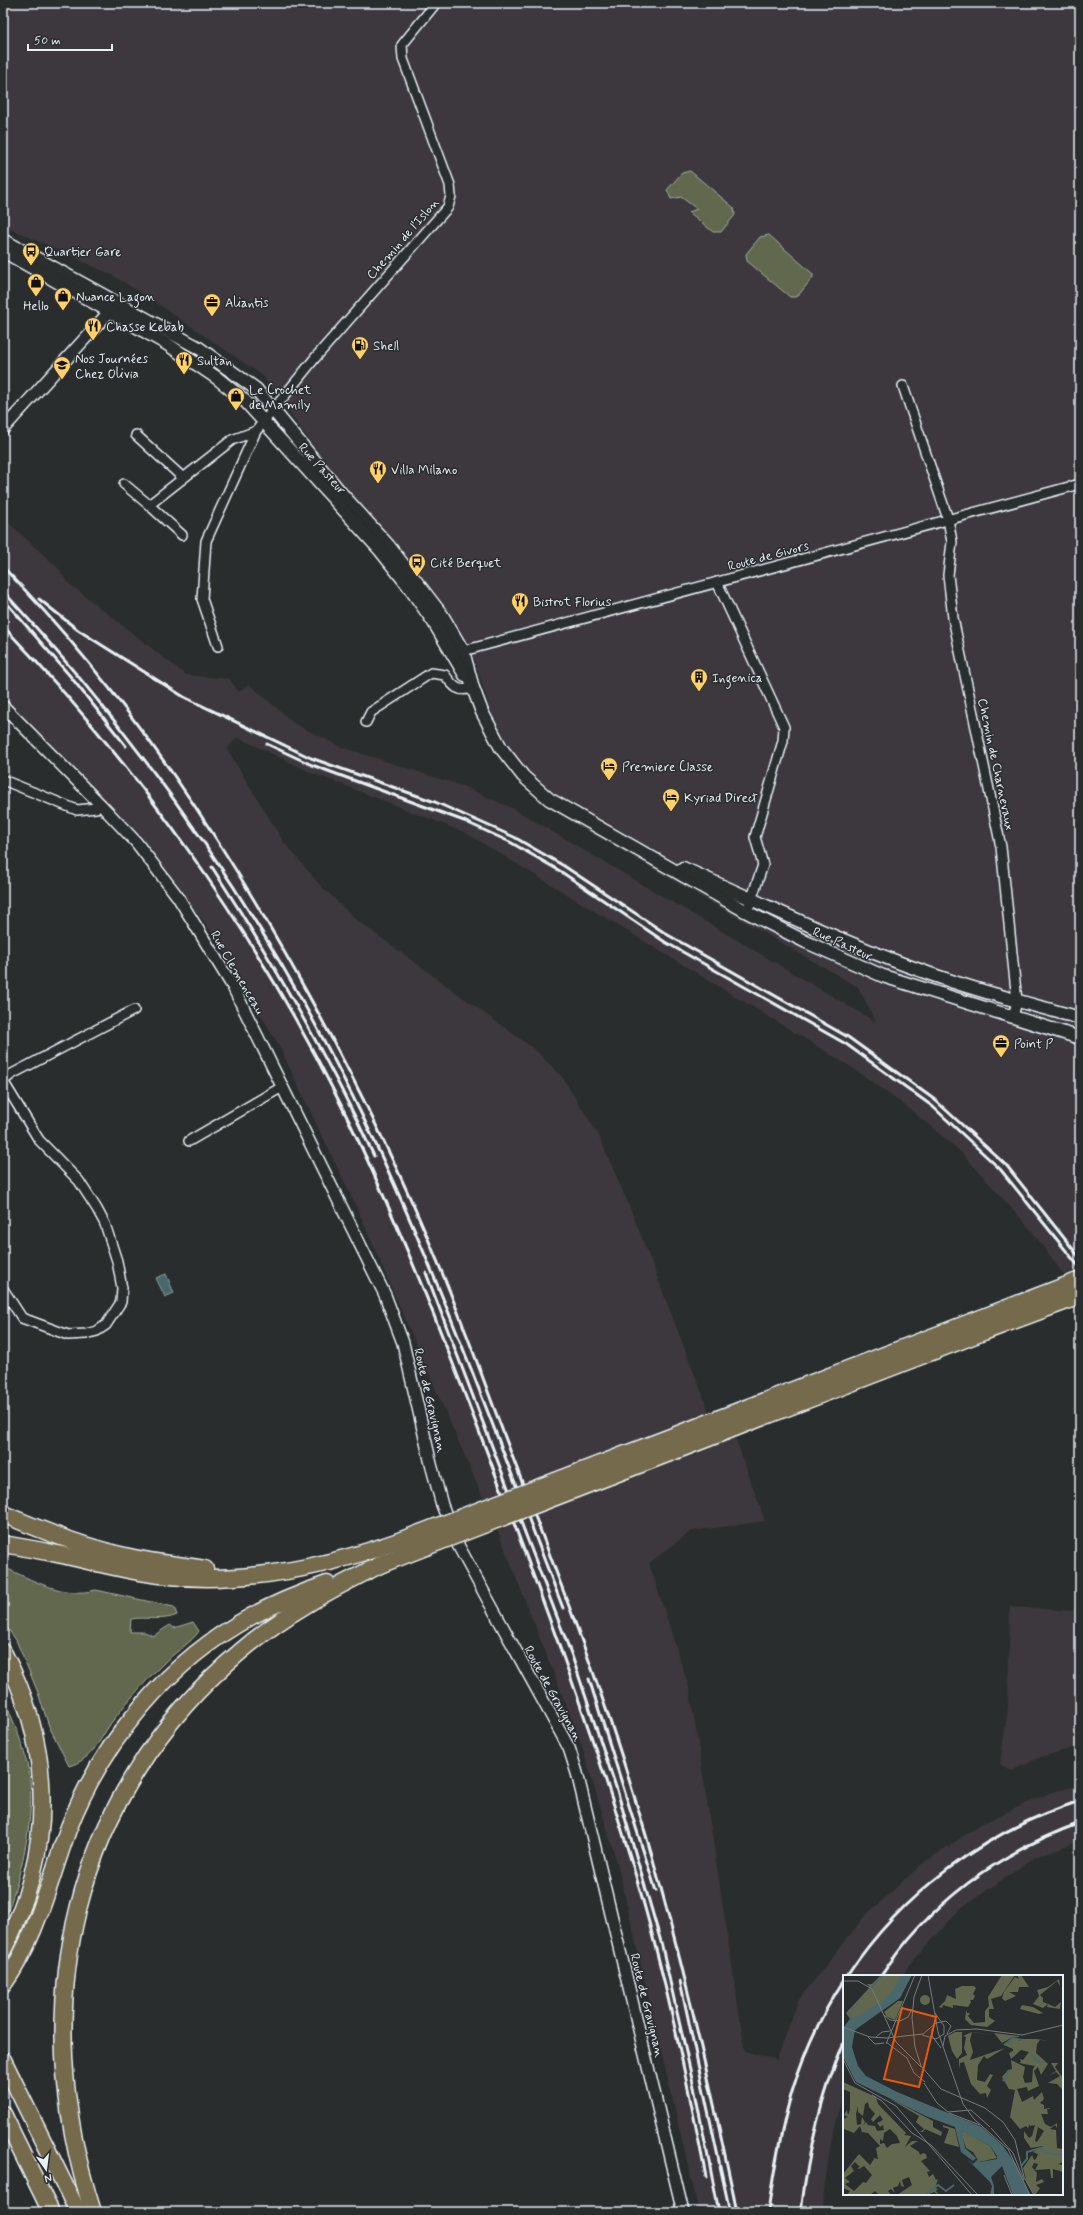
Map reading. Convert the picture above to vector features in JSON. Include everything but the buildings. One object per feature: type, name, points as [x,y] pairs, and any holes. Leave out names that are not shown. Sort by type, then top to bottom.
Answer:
[{"type":"highway","points":[[3,1544],[56,1554],[114,1568],[160,1576],[252,1576],[333,1563],[423,1540],[984,1324],[1068,1295],[1080,1280]]},
{"type":"highway","points":[[3,1514],[48,1533],[102,1550],[135,1558],[252,1576]]},
{"type":"highway","points":[[3,1535],[56,1554]]},
{"type":"highway","points":[[93,2212],[70,2125],[64,2078],[63,2010],[67,1964],[76,1920],[87,1878],[103,1836],[147,1756],[176,1716],[207,1681],[242,1650],[287,1617],[423,1540]]},
{"type":"highway","points":[[3,1985],[18,1962],[34,1928],[70,1825],[87,1789],[124,1729],[152,1695],[187,1661],[250,1616],[291,1598],[386,1562]]},
{"type":"highway","points":[[3,1652],[18,1682],[32,1724],[40,1766],[42,1810],[33,1874],[20,1915],[3,1950]]},
{"type":"highway","points":[[3,2060],[78,2212]]},
{"type":"highway","points":[[3,2114],[51,2212]]},
{"type":"main road","points":[[3,240],[119,310]]},
{"type":"main road","points":[[3,251],[119,310]]},
{"type":"main road","name":"Rue Pasteur","points":[[119,310],[199,348],[256,389],[273,408],[341,493],[415,578],[442,615],[463,651],[473,688],[482,712],[501,748],[523,776],[549,799],[747,912],[806,942],[884,976],[1080,1038]]},
{"type":"main road","name":"Rue Pasteur","points":[[119,310],[217,378],[245,401],[259,427],[380,550],[407,584],[433,621],[473,688]]},
{"type":"main road","name":"Rue Pasteur","points":[[610,835],[818,930],[890,959],[953,982],[1080,1018]]},
{"type":"street","name":"Chemin de l'Islon","points":[[218,646],[202,599],[206,541],[259,427],[273,408],[448,207],[450,185],[403,59],[402,45],[436,3]]},
{"type":"street","points":[[3,429],[119,310]]},
{"type":"street","name":"Chemin de Charnevaux","points":[[902,386],[948,518],[952,542],[948,575],[953,618],[1000,847],[1017,1001],[1013,1017]]},
{"type":"street","points":[[149,505],[182,477],[232,440],[259,427]]},
{"type":"street","points":[[136,435],[182,477]]},
{"type":"street","points":[[124,484],[182,535]]},
{"type":"street","name":"Route de Givors","points":[[463,651],[948,518],[1080,484]]},
{"type":"street","points":[[717,582],[784,727],[783,741],[755,837],[763,865],[753,899],[747,912]]},
{"type":"street","points":[[366,722],[371,712],[431,673],[445,675],[455,688],[465,691],[473,688]]},
{"type":"street","name":"Rue Clemenceau","points":[[3,706],[101,804],[136,842],[178,897],[233,987],[385,1295]]},
{"type":"street","points":[[3,780],[77,810],[96,808],[101,804]]},
{"type":"street","points":[[3,1289],[22,1318],[68,1335],[86,1334],[97,1330],[106,1324],[120,1302],[122,1288],[105,1224],[79,1181],[39,1140],[3,1081],[12,1074],[134,1010]]},
{"type":"street","points":[[189,1141],[282,1087]]},
{"type":"street","name":"Route de Gravignan","points":[[385,1295],[403,1343],[442,1505],[458,1545],[569,1748],[579,1780],[683,2212]]},
{"type":"shaded area","points":[[3,3],[1080,3],[1080,1217],[1077,1219],[1080,1224],[1080,1268],[1064,1275],[1032,1231],[961,1152],[911,1110],[853,1068],[466,833],[310,772],[237,737],[227,749],[283,841],[319,884],[355,919],[534,1049],[562,1077],[598,1134],[633,1215],[710,1414],[484,1500],[356,1206],[279,1046],[218,941],[147,844],[3,697],[3,518],[59,569],[67,582],[186,675],[229,679],[239,692],[249,684],[295,724],[341,747],[462,786],[514,809],[876,1022],[858,987],[554,812],[506,759],[473,656],[454,622],[335,476],[263,376],[154,301],[112,275],[3,225]]},
{"type":"shaded area","points":[[735,1437],[765,1521],[692,1531],[649,1563],[690,1691],[745,2051],[777,2060],[798,2001],[864,1917],[922,1864],[981,1824],[1052,1792],[1080,1785],[1080,1841],[1037,1856],[961,1908],[907,1968],[903,1975],[843,1975],[843,2099],[831,2141],[821,2212],[699,2212],[617,1862],[580,1740],[497,1529]]},
{"type":"shaded area","points":[[1080,1598],[1080,1746],[1041,1757],[1011,1771],[1000,1764],[1008,1708],[1010,1607],[1073,1611],[1077,1600]]},
{"type":"green space","points":[[690,171],[734,208],[735,215],[721,232],[713,232],[689,212],[697,209],[681,197],[671,199],[667,190],[682,173]]},
{"type":"green space","points":[[769,235],[813,274],[813,277],[797,297],[790,297],[747,261],[746,254],[760,237]]},
{"type":"green space","points":[[3,1567],[36,1582],[60,1590],[84,1592],[96,1590],[174,1607],[177,1615],[171,1617],[160,1619],[131,1619],[130,1632],[145,1632],[153,1636],[170,1625],[174,1628],[193,1622],[199,1631],[139,1688],[126,1703],[90,1753],[84,1759],[69,1766],[49,1726],[37,1690],[16,1640],[3,1622]]},
{"type":"green space","points":[[3,1696],[24,1753],[29,1772],[31,1790],[28,1829],[21,1869],[3,1924]]},
{"type":"water","points":[[166,1274],[174,1293],[165,1297],[156,1278]]},
{"type":"railway","points":[[3,567],[49,616],[92,666],[133,718],[172,772],[208,827],[278,940],[328,1031],[380,1132],[411,1201],[451,1293],[469,1340],[575,1621],[618,1745],[647,1839],[676,1944],[702,2051],[737,2212]]},
{"type":"railway","points":[[3,591],[104,707],[196,831],[239,896],[318,1029],[383,1159],[411,1222],[464,1350],[563,1608]]},
{"type":"railway","points":[[39,599],[78,630],[184,697],[311,758],[435,802],[514,837],[564,866],[668,935],[848,1037],[935,1100],[1007,1166],[1080,1258]]},
{"type":"railway","points":[[4,600],[70,676],[126,746]]},
{"type":"railway","points":[[3,626],[53,680],[101,736],[146,793],[190,853],[231,914],[270,976],[307,1040],[341,1105],[386,1201],[447,1348],[504,1497],[593,1741],[625,1840],[650,1925],[668,1997],[706,2177]]},
{"type":"railway","points":[[267,744],[312,765],[464,821],[510,842],[560,871],[665,942],[846,1044],[932,1106],[1000,1169],[1080,1268]]},
{"type":"railway","points":[[212,867],[298,1008],[337,1081],[374,1156]]},
{"type":"railway","points":[[426,1273],[572,1656],[617,1790],[661,1942],[694,2087],[719,2212]]},
{"type":"railway","points":[[589,1679],[656,1891]]},
{"type":"railway","points":[[848,1975],[869,1946],[893,1918],[920,1892],[948,1869],[979,1847],[1012,1829],[1045,1813],[1080,1801]]},
{"type":"railway","points":[[882,1975],[900,1950],[921,1926],[943,1904],[968,1883],[1021,1849],[1080,1823]]},
{"type":"railway","points":[[680,1981],[730,2212]]},
{"type":"railway","points":[[768,2212],[778,2150],[784,2120],[792,2092],[813,2035],[843,1982]]},
{"type":"railway","points":[[801,2212],[807,2168],[816,2125],[843,2044]]},
{"type":"place","name":"Quartier Gare","points":[[31,266]]},
{"type":"place","name":"Hello","points":[[36,297]]},
{"type":"place","name":"Nuance Lagon","points":[[63,311]]},
{"type":"place","name":"Aliantis","points":[[212,317]]},
{"type":"place","name":"Chasse Kebab","points":[[93,341]]},
{"type":"place","name":"Shell","points":[[360,360]]},
{"type":"place","name":"Sultan","points":[[184,375]]},
{"type":"place","name":"Nos Journées Chez Olivia","points":[[62,380]]},
{"type":"place","name":"Le Crochet de Mamily","points":[[236,411]]},
{"type":"place","name":"Villa Milano","points":[[378,484]]},
{"type":"place","name":"Cité Berquet","points":[[417,577]]},
{"type":"place","name":"Bistrot Florius","points":[[520,616]]},
{"type":"place","name":"Ingenica","points":[[699,692]]},
{"type":"place","name":"Premiere Classe","points":[[609,781]]},
{"type":"place","name":"Kyriad Direct","points":[[671,812]]},
{"type":"place","name":"Point P","points":[[1001,1058]]}]
